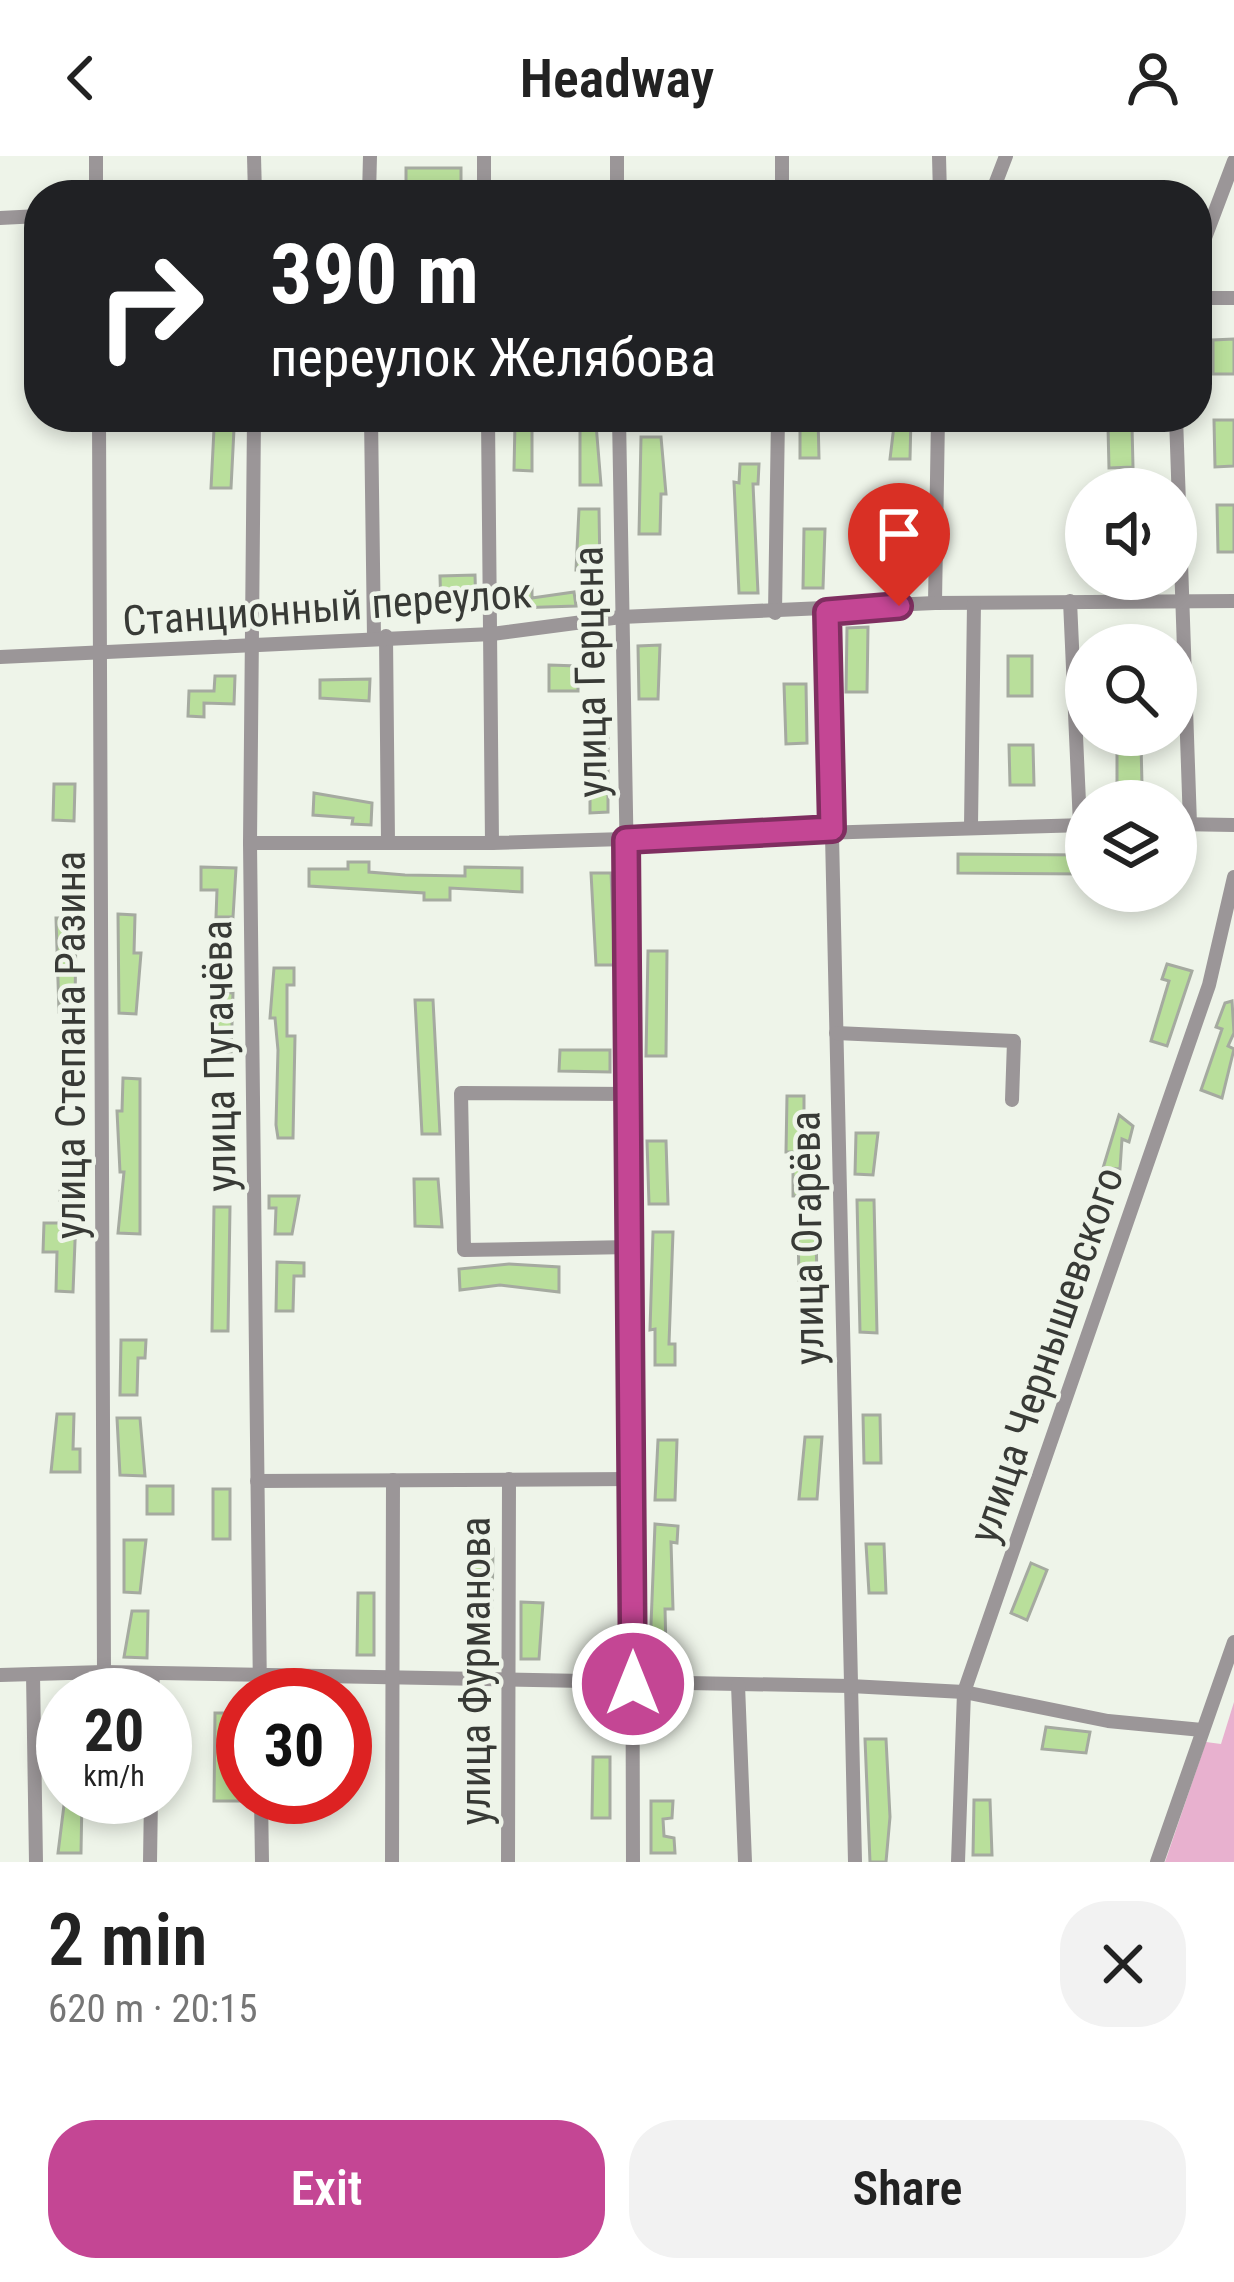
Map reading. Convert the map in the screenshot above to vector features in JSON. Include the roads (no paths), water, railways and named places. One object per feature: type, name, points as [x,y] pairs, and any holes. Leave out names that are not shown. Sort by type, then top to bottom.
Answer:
[{"type":"street","points":[[1212,220],[1234,161]]},
{"type":"street","name":"улица Степана Разина","points":[[99,432],[104,1668]]},
{"type":"street","name":"улица Пугачёва","points":[[254,432],[250,843],[260,1668]]},
{"type":"street","points":[[372,432],[388,843]]},
{"type":"street","points":[[488,432],[492,843]]},
{"type":"street","name":"улица Герцена","points":[[619,432],[631,1094],[633,1862]]},
{"type":"street","points":[[775,613],[778,432]]},
{"type":"street","points":[[935,603],[938,432]]},
{"type":"street","points":[[1177,432],[1183,780]]},
{"type":"street","name":"Станционный переулок","points":[[0,657],[492,634],[621,617],[827,612],[935,603],[1234,601]]},
{"type":"street","points":[[1070,602],[1080,780]]},
{"type":"street","points":[[970,826],[974,603]]},
{"type":"street","name":"улица Огарёва","points":[[827,612],[855,1862]]},
{"type":"street","points":[[1197,824],[1234,825]]},
{"type":"street","points":[[250,843],[492,843],[1065,825]]},
{"type":"street","name":"улица Чернышевского","points":[[958,1862],[964,1691],[1209,985],[1234,877]]},
{"type":"street","points":[[836,1033],[1014,1041],[1012,1100]]},
{"type":"street","points":[[631,1094],[460,1094],[464,1250],[631,1247]]},
{"type":"street","name":"улица Фурманова","points":[[508,1479],[508,1862]]},
{"type":"street","points":[[257,1481],[633,1479]]},
{"type":"street","points":[[392,1862],[393,1480]]},
{"type":"street","points":[[1157,1862],[1234,1642]]},
{"type":"street","points":[[0,1675],[36,1675]]},
{"type":"street","points":[[33,1675],[36,1862]]},
{"type":"street","points":[[372,1679],[964,1691],[1108,1721],[1202,1730]]},
{"type":"street","points":[[738,1685],[745,1862]]},
{"type":"street","points":[[151,1824],[151,1862]]},
{"type":"street","points":[[261,1824],[262,1862]]}]
